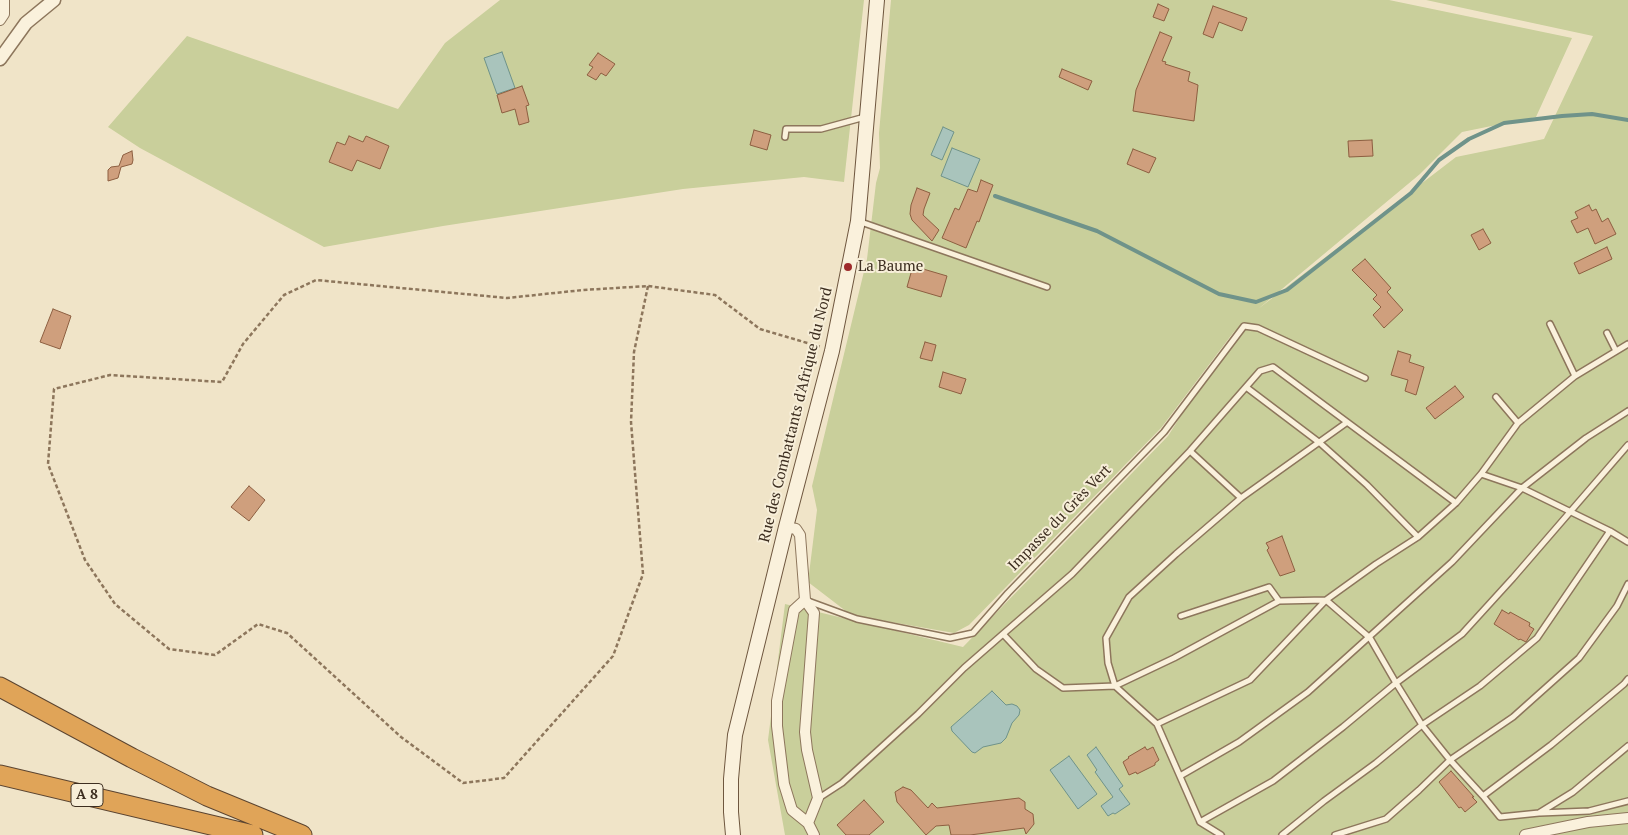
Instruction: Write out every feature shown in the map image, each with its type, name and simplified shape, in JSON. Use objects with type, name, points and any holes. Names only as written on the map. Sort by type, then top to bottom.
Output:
[{"type":"highway","points":[[0,687],[207,796],[302,835]]},
{"type":"highway","name":"A 8","points":[[0,774],[253,835]]},
{"type":"main road","name":"Rue des Combattants d'Afrique du Nord","points":[[733,835],[731,779],[736,735],[786,527],[832,351],[858,221],[878,0]]},
{"type":"street","points":[[0,20],[4,14],[4,0]]},
{"type":"street","points":[[0,59],[26,23],[54,0]]},
{"type":"street","points":[[786,527],[796,529],[800,535],[805,600],[814,613],[805,732],[807,750],[818,798],[808,823]]},
{"type":"street","points":[[805,600],[794,610],[777,701],[777,726],[784,784],[792,810],[808,823],[814,835]]},
{"type":"street","points":[[1525,835],[1588,822],[1628,818]]},
{"type":"lane","points":[[785,137],[786,129],[821,129],[868,117]]},
{"type":"lane","points":[[858,221],[1047,288]]},
{"type":"lane","points":[[1550,324],[1575,376]]},
{"type":"lane","name":"Impasse du Grès Vert","points":[[805,600],[857,619],[950,638],[973,633],[1008,593],[1164,432],[1244,326],[1258,328],[1365,378]]},
{"type":"lane","points":[[1607,333],[1616,351]]},
{"type":"lane","points":[[1157,724],[1250,680],[1326,600],[1418,537],[1456,503],[1482,474],[1518,423],[1575,376],[1628,344]]},
{"type":"lane","points":[[818,798],[842,783],[918,714],[964,668],[1072,574],[1190,450],[1260,371],[1273,367],[1456,503]]},
{"type":"lane","points":[[1246,387],[1320,443],[1367,485],[1418,537]]},
{"type":"lane","points":[[1496,397],[1518,423]]},
{"type":"lane","points":[[1180,776],[1239,742],[1308,692],[1452,562],[1522,488],[1586,438],[1628,411]]},
{"type":"lane","points":[[1221,835],[1200,822],[1157,724],[1115,686],[1108,662],[1106,638],[1129,597],[1176,554],[1241,498],[1346,423]]},
{"type":"lane","points":[[1200,822],[1273,781],[1344,727],[1396,683],[1462,634],[1628,446]]},
{"type":"lane","points":[[1190,450],[1241,498]]},
{"type":"lane","points":[[1482,474],[1522,488],[1610,531],[1628,542]]},
{"type":"lane","points":[[1282,835],[1376,763],[1422,724],[1480,686],[1537,638],[1610,531]]},
{"type":"lane","points":[[1335,835],[1386,818],[1450,760],[1513,717],[1579,658],[1617,606],[1628,584]]},
{"type":"lane","points":[[1181,616],[1269,587],[1279,602]]},
{"type":"lane","points":[[1003,634],[1036,669],[1064,688],[1115,686],[1174,658],[1279,602],[1326,600],[1370,638],[1422,724],[1450,760],[1500,817],[1539,812],[1589,811],[1628,801]]},
{"type":"lane","points":[[1483,796],[1551,745],[1628,679]]},
{"type":"lane","points":[[1539,812],[1573,792],[1628,746]]},
{"type":"path","points":[[648,286],[634,352],[631,422],[643,574],[613,656],[504,778],[463,783],[401,737],[287,633],[258,624],[215,655],[169,649],[115,604],[85,560],[48,464],[54,389],[110,374],[222,382],[243,344],[284,295],[316,280],[507,298],[583,290],[648,286],[715,295],[760,329],[832,351]]},
{"type":"green space","points":[[500,0],[864,0],[844,182],[804,177],[683,189],[443,226],[324,247],[140,148],[108,127],[187,36],[398,109],[445,43]]},
{"type":"green space","points":[[891,0],[1389,0],[1572,38],[1536,117],[1462,132],[1420,174],[1258,309],[1456,157],[1544,139],[1593,36],[1426,0],[1628,0],[1628,835],[785,835],[768,740],[785,604],[963,647],[1168,436],[1236,329],[1161,428],[969,625],[954,633],[851,615],[808,582],[817,510],[812,486],[867,259],[876,183],[880,168],[879,133]]},
{"type":"water","points":[[502,52],[515,88],[497,94],[484,58]]},
{"type":"water","points":[[943,127],[954,132],[942,160],[931,155]]},
{"type":"water","points":[[952,148],[980,159],[968,187],[941,176]]},
{"type":"water","points":[[992,691],[1006,705],[1012,704],[1017,706],[1020,710],[1019,715],[1012,723],[1006,738],[1001,743],[983,747],[975,753],[952,731],[951,727]]},
{"type":"water","points":[[1096,747],[1123,786],[1119,789],[1130,804],[1115,814],[1113,813],[1108,816],[1101,806],[1113,797],[1095,772],[1097,770],[1087,755]]},
{"type":"water","points":[[1069,756],[1097,794],[1078,809],[1050,770]]},
{"type":"building","points":[[1158,4],[1169,9],[1164,21],[1153,17]]},
{"type":"building","points":[[1213,6],[1247,18],[1242,31],[1219,22],[1213,38],[1203,34]]},
{"type":"building","points":[[1160,32],[1172,37],[1162,61],[1166,62],[1165,64],[1190,72],[1188,81],[1198,85],[1194,121],[1133,111],[1136,90]]},
{"type":"building","points":[[598,53],[615,64],[606,76],[601,73],[596,80],[587,75],[593,67],[589,65]]},
{"type":"building","points":[[1062,69],[1092,81],[1088,90],[1059,77]]},
{"type":"building","points":[[522,86],[529,105],[526,106],[529,122],[519,125],[515,109],[502,113],[497,95]]},
{"type":"building","points":[[754,130],[771,135],[767,150],[750,145]]},
{"type":"building","points":[[349,136],[363,142],[366,136],[389,146],[380,169],[357,160],[352,171],[329,162],[337,142],[345,145]]},
{"type":"building","points":[[1372,140],[1373,156],[1349,157],[1348,141]]},
{"type":"building","points":[[1133,149],[1156,158],[1149,173],[1127,164]]},
{"type":"building","points":[[132,151],[132,164],[121,167],[118,178],[108,181],[108,170],[111,167],[119,166],[123,155]]},
{"type":"building","points":[[981,180],[993,185],[979,222],[977,221],[966,248],[942,238],[955,208],[959,210],[968,189],[977,192]]},
{"type":"building","points":[[917,188],[930,193],[923,215],[939,230],[932,241],[912,220],[910,214]]},
{"type":"building","points":[[1589,205],[1592,211],[1596,209],[1602,222],[1608,218],[1616,234],[1595,244],[1588,228],[1577,233],[1571,221],[1578,218],[1575,212]]},
{"type":"building","points":[[1483,229],[1491,243],[1479,250],[1471,235]]},
{"type":"building","points":[[1607,247],[1612,259],[1579,274],[1574,263]]},
{"type":"building","points":[[1365,259],[1391,288],[1387,292],[1403,310],[1384,328],[1373,315],[1381,307],[1373,299],[1377,295],[1352,270]]},
{"type":"building","points":[[913,266],[947,276],[941,297],[907,287]]},
{"type":"building","points":[[53,309],[71,316],[60,349],[40,342]]},
{"type":"building","points":[[925,342],[936,345],[932,361],[920,358]]},
{"type":"building","points":[[1398,351],[1411,355],[1409,362],[1424,367],[1416,395],[1405,391],[1408,380],[1391,375]]},
{"type":"building","points":[[943,372],[966,379],[961,394],[939,387]]},
{"type":"building","points":[[1455,386],[1464,397],[1435,419],[1426,408]]},
{"type":"building","points":[[249,486],[265,500],[249,521],[231,507]]},
{"type":"building","points":[[1282,536],[1295,571],[1280,576],[1267,550],[1269,548],[1266,543]]},
{"type":"building","points":[[1502,610],[1509,614],[1510,612],[1530,623],[1529,626],[1534,629],[1526,642],[1519,640],[1494,624]]},
{"type":"building","points":[[1145,747],[1147,750],[1153,747],[1159,760],[1155,765],[1137,774],[1136,772],[1129,775],[1123,762]]},
{"type":"building","points":[[1451,771],[1477,802],[1465,812],[1461,807],[1459,808],[1439,782]]},
{"type":"building","points":[[903,787],[911,790],[928,808],[932,803],[937,808],[1019,798],[1025,802],[1025,809],[1033,814],[1034,824],[1026,834],[1024,828],[970,835],[951,835],[949,825],[936,826],[926,835],[897,802],[895,792]]},
{"type":"building","points":[[864,800],[884,822],[869,835],[846,835],[837,825]]},
{"type":"waterway","points":[[995,196],[1097,231],[1219,294],[1256,302],[1287,290],[1411,193],[1439,160],[1469,139],[1504,123],[1562,116],[1592,114],[1628,120]]},
{"type":"place","name":"La Baume","points":[[848,267]]}]
